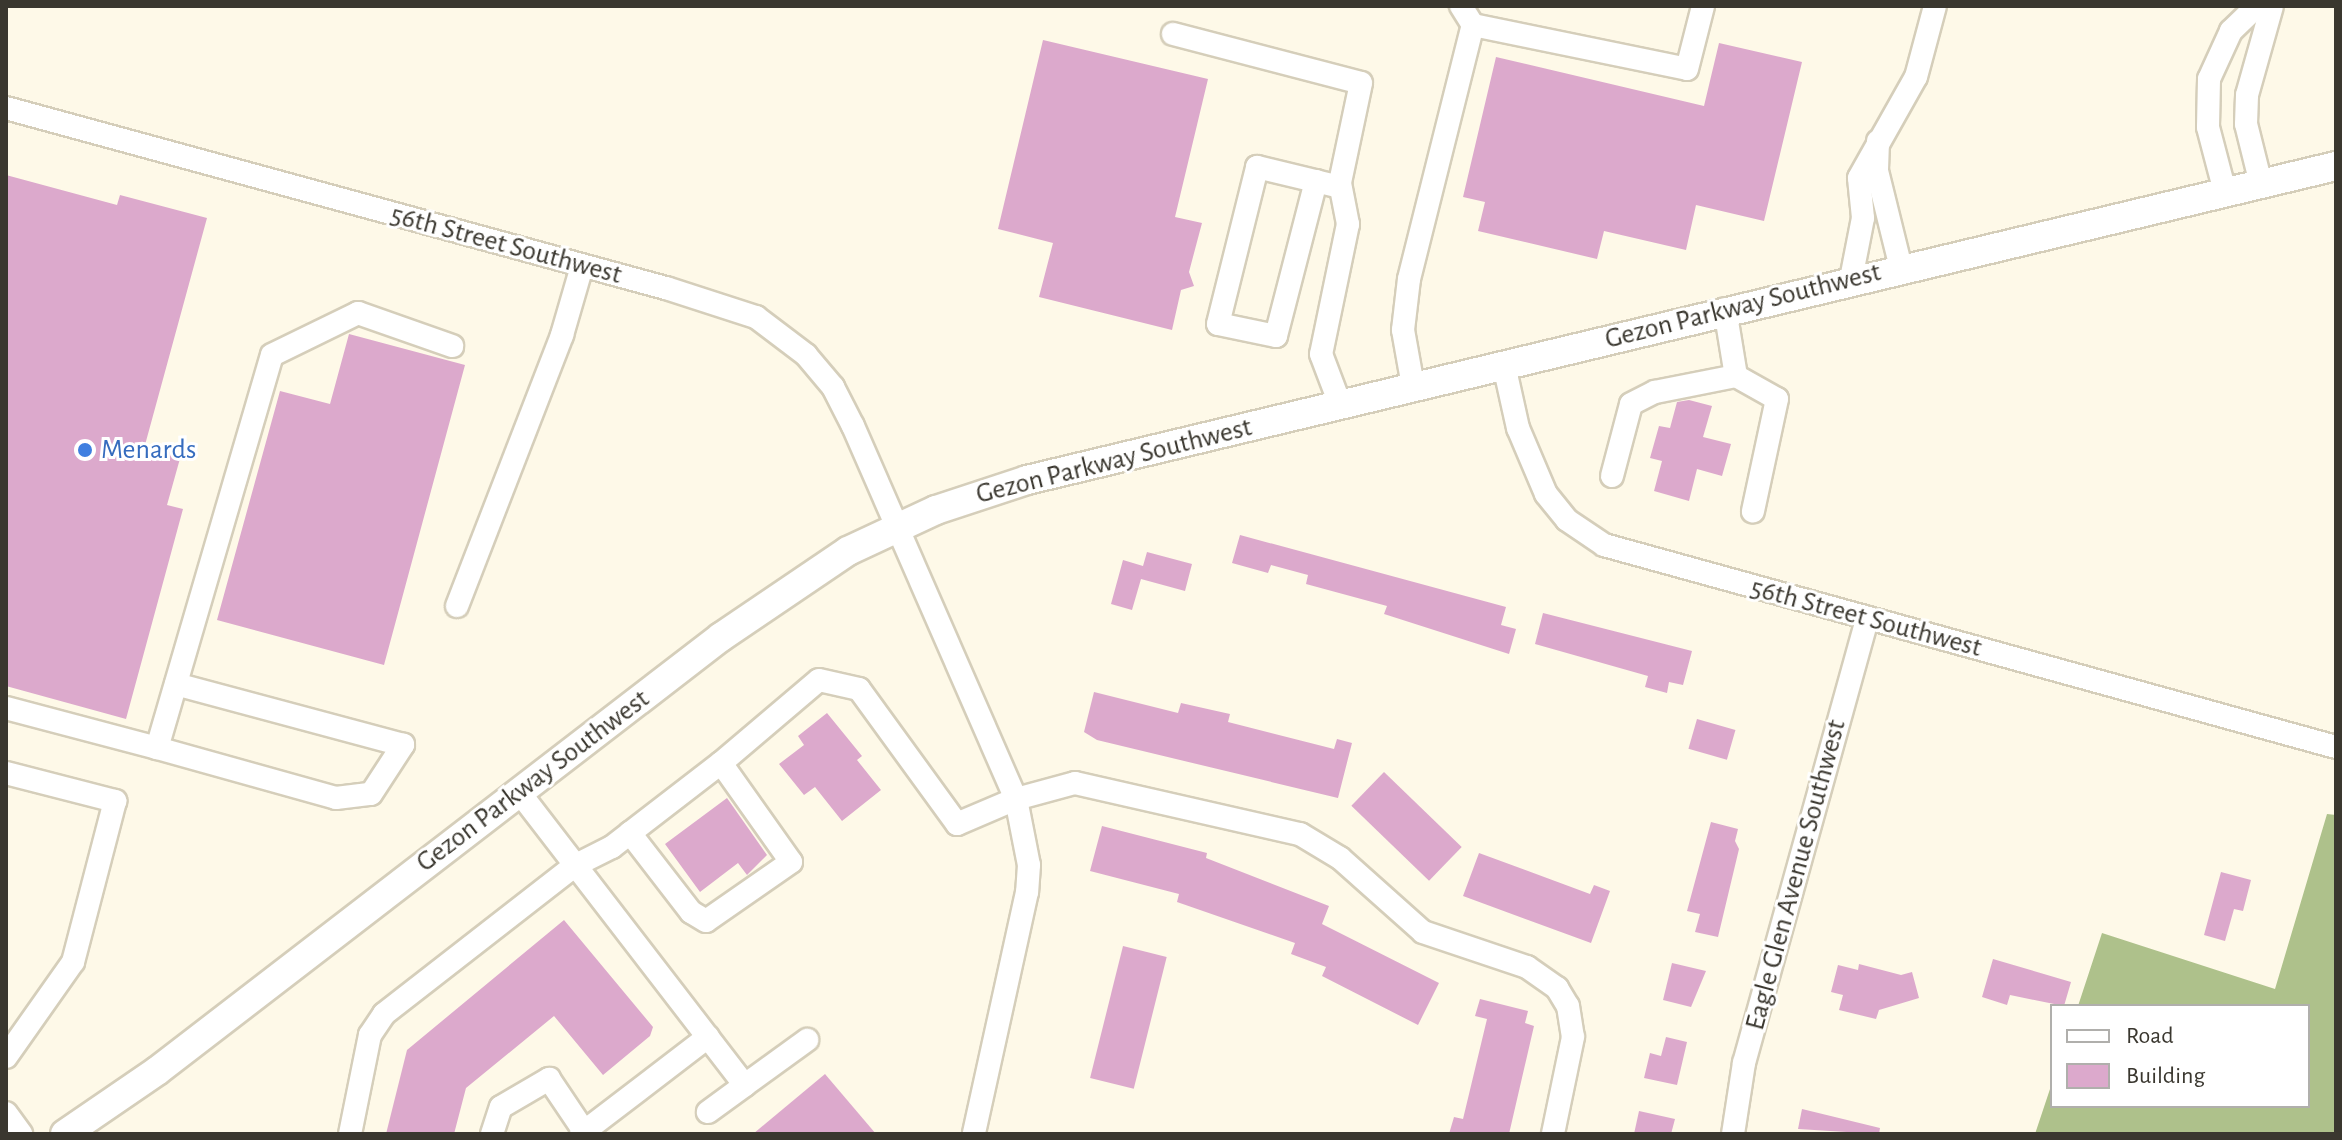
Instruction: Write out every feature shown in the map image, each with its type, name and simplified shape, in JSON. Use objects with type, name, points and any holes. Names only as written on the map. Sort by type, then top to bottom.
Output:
[{"type":"main road","name":"Gezon Parkway Southwest","points":[[65,1134],[157,1071],[782,593],[897,527],[1027,480],[1725,309],[2336,166]]},
{"type":"street","points":[[1413,386],[1403,330],[1409,279],[1467,16],[1687,69],[1703,6]]},
{"type":"street","points":[[1851,279],[1863,218],[1859,178],[1916,77],[1935,6]]},
{"type":"street","points":[[2225,192],[2208,127],[2209,79],[2231,31],[2257,6]]},
{"type":"street","points":[[2261,184],[2246,124],[2247,95],[2272,6]]},
{"type":"street","points":[[1173,34],[1361,83],[1340,187],[1348,224],[1321,354],[1340,404]]},
{"type":"street","name":"56th Street Southwest","points":[[6,108],[582,266],[756,317],[785,335],[833,387],[1016,799],[1029,865],[1027,892],[974,1134]]},
{"type":"street","points":[[1878,140],[1879,182],[1901,268]]},
{"type":"street","points":[[1316,181],[1276,336],[1218,324],[1257,167],[1316,181],[1340,187]]},
{"type":"street","points":[[457,606],[562,335],[582,266]]},
{"type":"street","points":[[1725,309],[1736,376]]},
{"type":"street","points":[[157,748],[272,355],[358,313],[452,346]]},
{"type":"street","name":"56th Street Southwest","points":[[1504,365],[1518,428],[1538,480],[1579,530],[1617,550],[2336,747]]},
{"type":"street","points":[[1612,476],[1631,404],[1655,392],[1736,376],[1777,399],[1753,511]]},
{"type":"street","name":"Eagle Glen Avenue Southwest","points":[[1733,1134],[1744,1063],[1867,618]]},
{"type":"street","points":[[350,1134],[370,1035],[384,1014],[574,866],[630,833],[721,763],[819,680],[859,689],[957,824],[1016,799],[1075,783],[1097,785],[1300,834],[1340,858],[1423,932],[1527,967],[1563,997],[1573,1037],[1553,1134]]},
{"type":"street","points":[[6,708],[336,798],[371,794],[403,745],[176,684]]},
{"type":"street","points":[[630,833],[691,912],[706,921],[786,870],[789,855],[721,763]]},
{"type":"street","points":[[6,773],[115,801],[73,962],[6,1057]]},
{"type":"street","points":[[519,792],[745,1085]]},
{"type":"street","points":[[492,1134],[501,1107],[549,1079],[582,1133],[708,1037]]},
{"type":"street","points":[[708,1112],[807,1040]]},
{"type":"street","points":[[6,1113],[21,1134]]},
{"type":"green space","points":[[2327,814],[2336,815],[2336,1134],[2035,1134],[2050,1089],[2050,1108],[2310,1108],[2310,1004],[2079,1004],[2102,933],[2275,989]]},
{"type":"building","points":[[1043,40],[1208,79],[1175,217],[1202,223],[1189,272],[1194,286],[1181,290],[1172,330],[1039,297],[1053,243],[998,229]]},
{"type":"building","points":[[1719,43],[1802,62],[1764,221],[1696,205],[1686,250],[1604,231],[1597,259],[1478,231],[1485,202],[1463,197],[1496,57],[1704,106]]},
{"type":"building","name":"Menards","points":[[6,175],[117,205],[120,195],[207,218],[145,445],[181,455],[167,505],[183,509],[126,719],[6,686]]},
{"type":"building","points":[[349,334],[465,365],[384,665],[217,620],[280,391],[330,404]]},
{"type":"building","points":[[1689,400],[1712,406],[1703,437],[1731,444],[1722,476],[1697,469],[1689,501],[1654,491],[1662,461],[1650,458],[1659,426],[1670,428],[1677,402]]},
{"type":"building","points":[[1240,535],[1506,607],[1501,625],[1516,629],[1509,654],[1384,614],[1387,606],[1306,584],[1308,575],[1271,565],[1268,573],[1232,563]]},
{"type":"building","points":[[1147,552],[1192,564],[1185,591],[1141,579],[1132,610],[1111,604],[1123,560],[1143,566]]},
{"type":"building","points":[[1543,613],[1692,651],[1683,685],[1669,682],[1667,693],[1645,687],[1648,676],[1535,644]]},
{"type":"building","points":[[1094,692],[1178,713],[1181,703],[1230,714],[1228,722],[1334,749],[1337,739],[1352,743],[1338,798],[1097,740],[1084,732]]},
{"type":"building","points":[[827,713],[862,756],[857,760],[881,790],[842,821],[815,787],[804,795],[779,764],[804,745],[798,736]]},
{"type":"building","points":[[1697,719],[1735,730],[1727,760],[1688,749]]},
{"type":"building","points":[[1384,772],[1462,847],[1429,881],[1351,806]]},
{"type":"building","points":[[727,798],[767,855],[747,875],[738,863],[700,892],[665,844]]},
{"type":"building","points":[[1711,822],[1738,829],[1735,841],[1739,849],[1718,937],[1695,932],[1700,914],[1687,911]]},
{"type":"building","points":[[1102,826],[1207,853],[1206,858],[1329,906],[1322,924],[1439,983],[1418,1025],[1322,976],[1326,967],[1291,954],[1295,943],[1177,902],[1179,894],[1090,871]]},
{"type":"building","points":[[1479,853],[1590,894],[1594,885],[1610,891],[1591,943],[1463,896]]},
{"type":"building","points":[[2221,872],[2251,880],[2243,911],[2234,909],[2225,941],[2204,935]]},
{"type":"building","points":[[564,920],[653,1027],[650,1036],[603,1075],[554,1016],[466,1088],[454,1134],[386,1134],[407,1050]]},
{"type":"building","points":[[1123,946],[1167,957],[1134,1089],[1090,1078]]},
{"type":"building","points":[[1993,959],[2071,982],[2065,1004],[2010,995],[2007,1005],[1982,997]]},
{"type":"building","points":[[1672,963],[1706,971],[1691,1007],[1663,1000]]},
{"type":"building","points":[[1859,964],[1901,975],[1912,972],[1919,998],[1879,1010],[1876,1019],[1839,1010],[1843,995],[1831,992],[1838,965],[1858,970]]},
{"type":"building","points":[[1480,999],[1528,1011],[1525,1023],[1534,1026],[1509,1134],[1449,1134],[1454,1117],[1463,1119],[1487,1019],[1475,1016]]},
{"type":"building","points":[[1666,1037],[1687,1042],[1677,1085],[1644,1078],[1650,1053],[1661,1056]]},
{"type":"building","points":[[825,1074],[876,1134],[753,1134]]},
{"type":"building","points":[[1802,1109],[1880,1128],[1879,1134],[1798,1129]]},
{"type":"building","points":[[1639,1111],[1675,1119],[1671,1134],[1634,1134]]},
{"type":"place","name":"Menards","points":[[85,450]]}]
